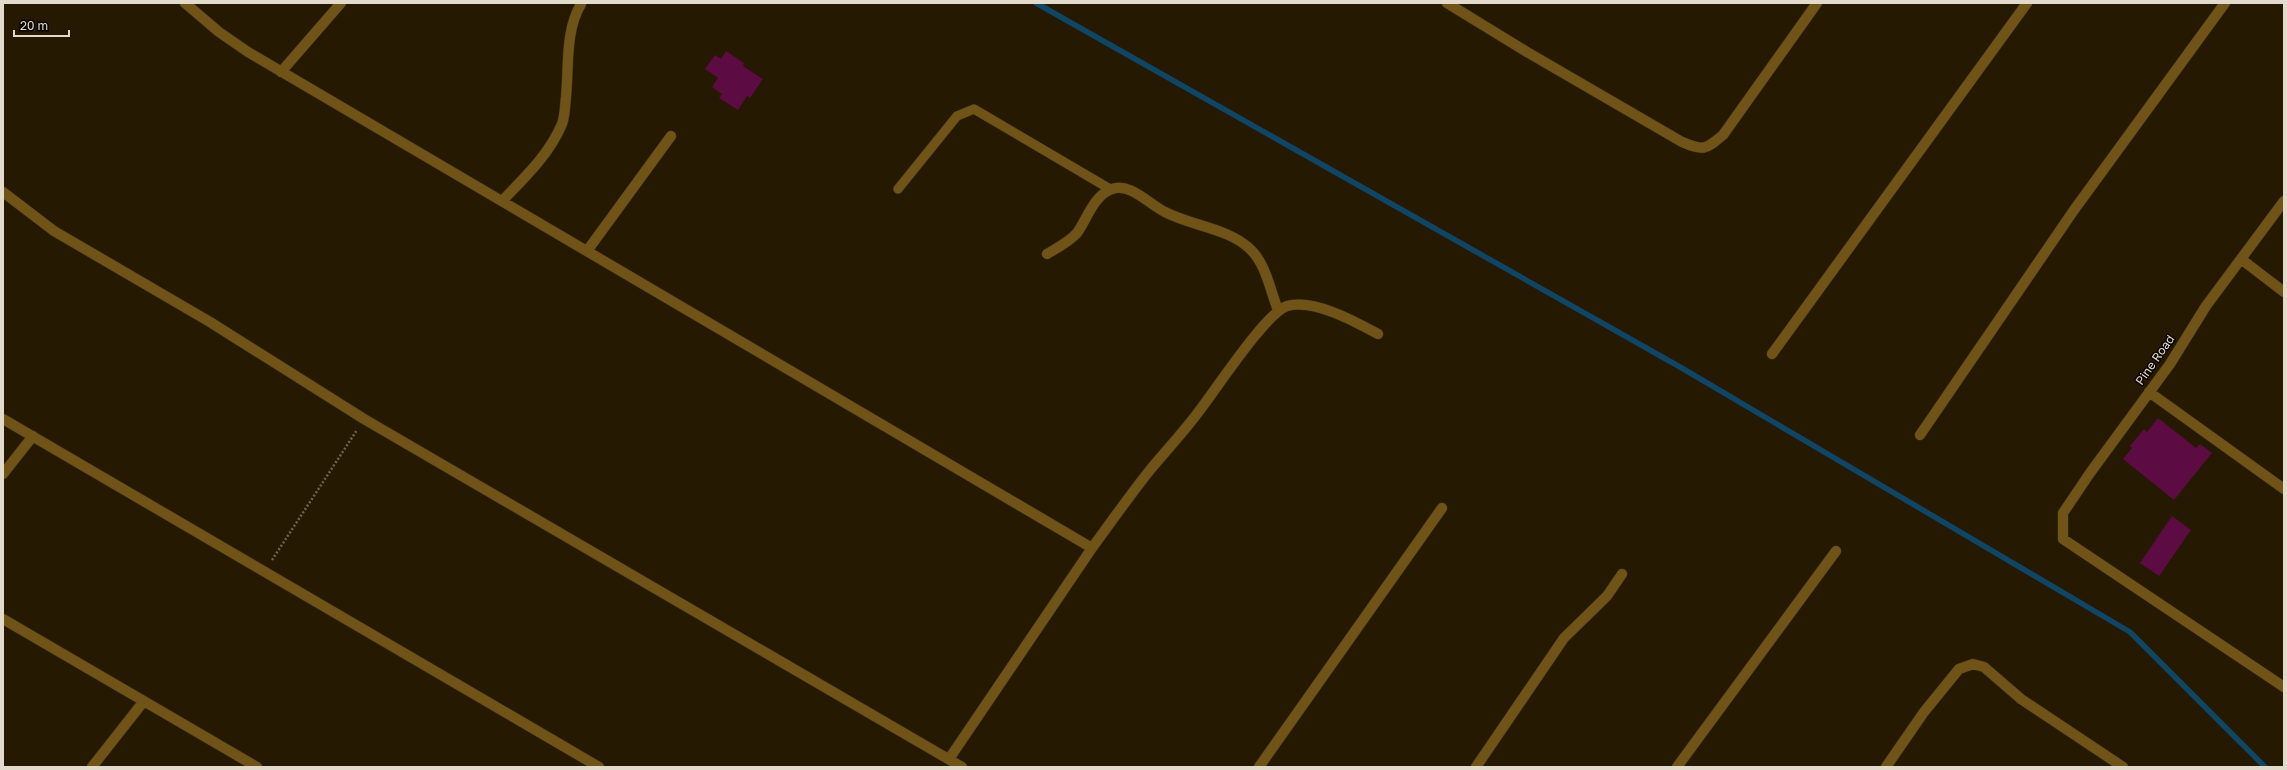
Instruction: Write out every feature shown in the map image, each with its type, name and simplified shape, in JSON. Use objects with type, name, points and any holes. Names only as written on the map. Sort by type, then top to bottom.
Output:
[{"type":"street","points":[[185,3],[219,32],[281,72],[1092,548]]},
{"type":"street","points":[[281,72],[341,3]]},
{"type":"street","points":[[1447,3],[1527,52],[1682,142],[1699,149],[1709,147],[1723,135],[1817,3]]},
{"type":"street","points":[[1772,354],[2027,3]]},
{"type":"street","points":[[1920,435],[2074,210],[2225,3]]},
{"type":"street","points":[[502,201],[541,160],[562,123],[570,53],[570,33],[574,16],[581,4]]},
{"type":"street","points":[[587,251],[671,136]]},
{"type":"street","points":[[1047,254],[1076,234],[1101,196],[1110,189],[1118,187],[1128,189],[1174,217],[1227,235],[1250,248],[1266,274],[1278,310]]},
{"type":"street","points":[[3,192],[54,231],[210,322],[364,419],[962,767]]},
{"type":"street","name":"Pine Road","points":[[2284,201],[2206,306],[2170,364],[2064,513],[2064,539],[2284,687]]},
{"type":"street","points":[[2241,260],[2284,292]]},
{"type":"street","points":[[948,759],[1092,548],[1149,472],[1194,419],[1255,337],[1278,310],[1289,306],[1303,304],[1347,318],[1378,334]]},
{"type":"street","points":[[2149,392],[2284,489]]},
{"type":"street","points":[[3,419],[599,767]]},
{"type":"street","points":[[3,474],[32,436]]},
{"type":"street","points":[[1259,767],[1442,508]]},
{"type":"street","points":[[1677,767],[1836,551]]},
{"type":"street","points":[[1476,767],[1564,638],[1607,596],[1622,574]]},
{"type":"street","points":[[3,619],[257,767]]},
{"type":"street","points":[[1886,767],[1924,712],[1959,669],[1973,664],[1984,667],[2021,699],[2123,767]]},
{"type":"street","points":[[92,767],[144,701]]},
{"type":"lane","points":[[898,189],[957,116],[974,109],[1110,189]]},
{"type":"path","points":[[265,572],[364,419]]},
{"type":"building","points":[[726,51],[744,63],[743,66],[763,79],[750,98],[747,96],[738,110],[719,98],[722,94],[712,87],[718,78],[705,69],[715,55],[721,59]]},
{"type":"building","points":[[2158,418],[2196,448],[2200,444],[2212,453],[2174,500],[2123,459],[2132,448],[2130,446],[2144,429],[2147,432]]},
{"type":"building","points":[[2172,516],[2191,530],[2159,576],[2140,563]]},
{"type":"waterway","points":[[1036,3],[1680,367],[2130,632],[2265,767]]}]
